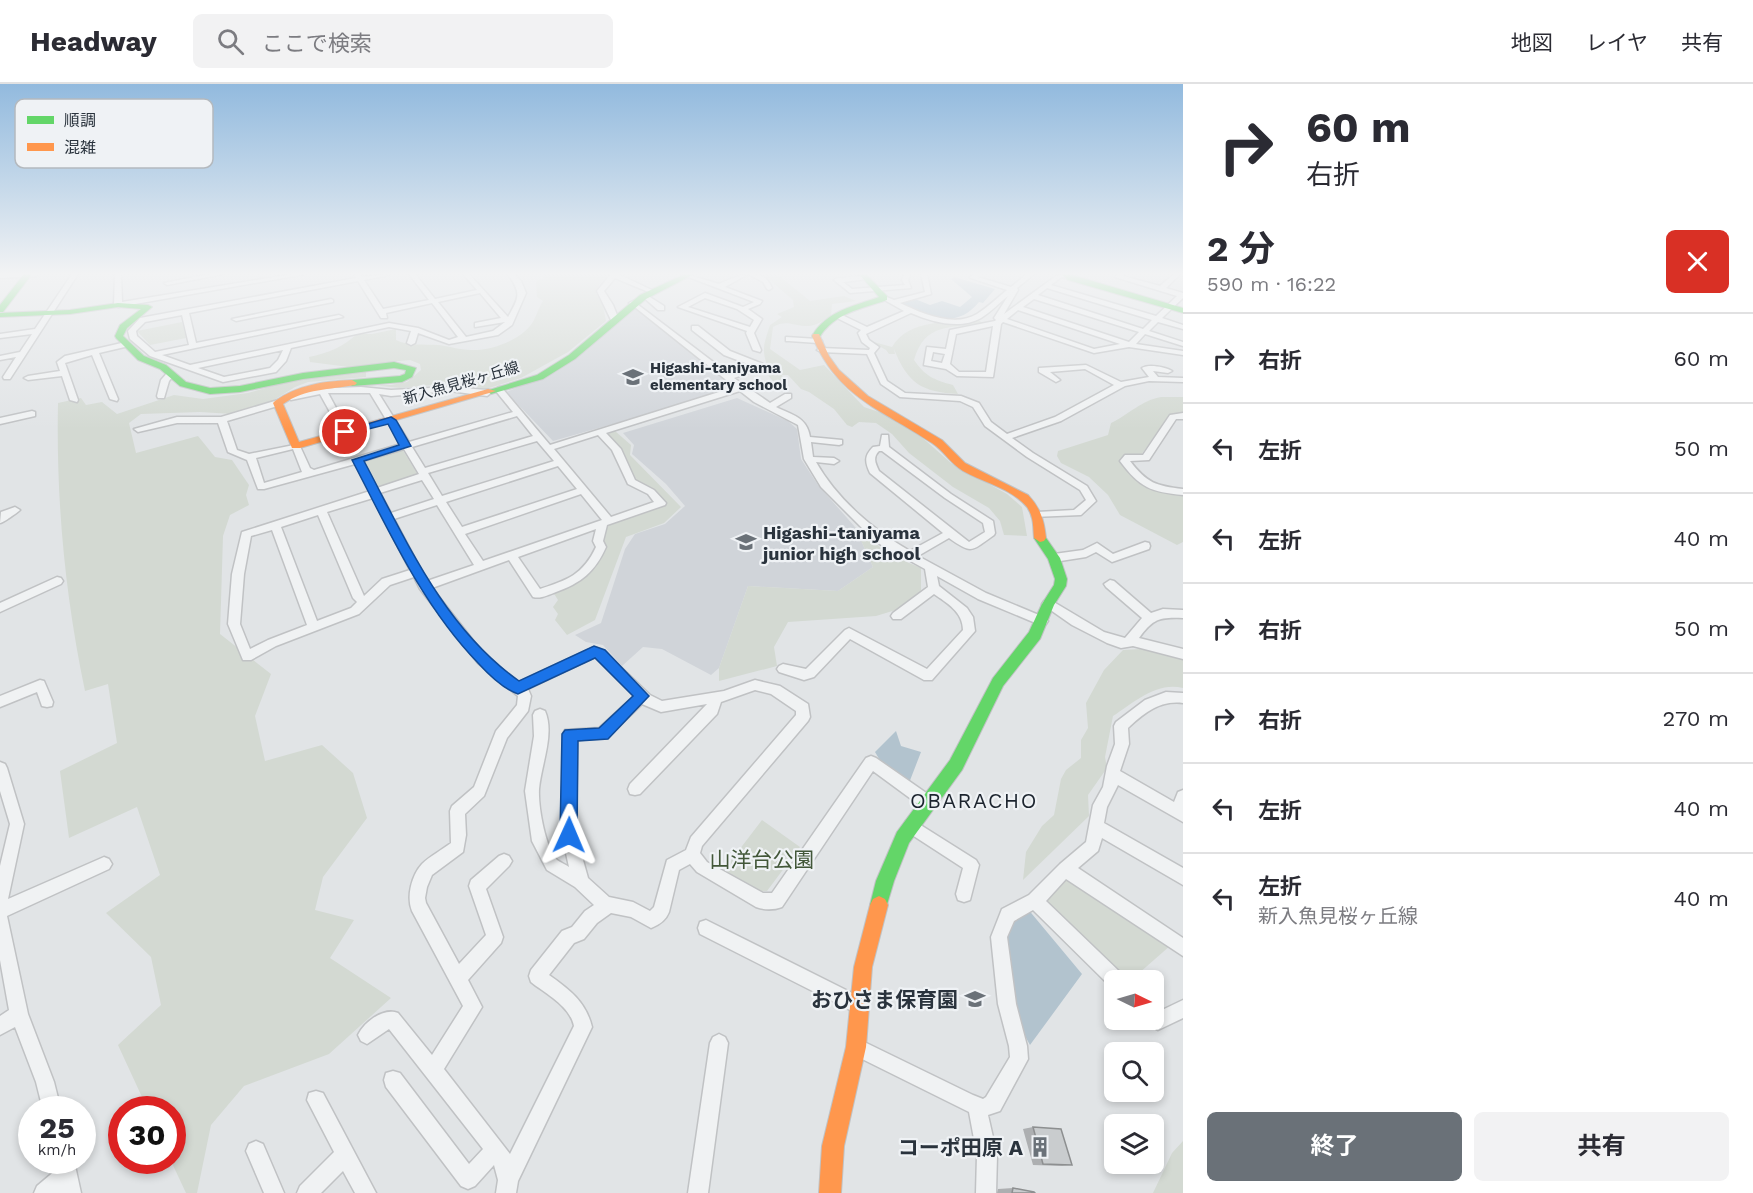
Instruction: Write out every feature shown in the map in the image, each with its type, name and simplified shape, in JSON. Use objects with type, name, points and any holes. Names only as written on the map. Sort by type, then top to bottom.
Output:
[{"type":"street","points":[[7,377],[40,326]]},
{"type":"street","points":[[74,400],[61,362],[126,345],[119,336],[130,326]]},
{"type":"street","points":[[134,326],[132,333],[153,354],[223,380],[273,370],[282,361],[288,346]]},
{"type":"street","points":[[188,326],[193,346]]},
{"type":"street","points":[[238,326],[241,336]]},
{"type":"street","points":[[153,354],[294,326]]},
{"type":"street","points":[[344,326],[348,334]]},
{"type":"street","points":[[189,367],[386,326]]},
{"type":"street","points":[[393,326],[415,330],[449,342],[475,339],[495,333],[502,326]]},
{"type":"street","points":[[451,326],[461,339]]},
{"type":"street","name":"新入魚見桜ヶ丘線","points":[[296,446],[531,380],[582,350],[609,326]]},
{"type":"street","points":[[673,326],[727,378],[769,407],[801,423],[804,427],[808,459],[824,485],[880,539],[982,596],[1042,621]]},
{"type":"street","points":[[738,326],[751,330]]},
{"type":"street","points":[[754,326],[751,330],[757,350]]},
{"type":"street","points":[[825,326],[818,330],[819,346],[835,370],[863,399],[938,441],[962,465],[1026,501],[1037,515],[1040,538],[1054,558],[1061,579],[1060,586],[1048,604],[1042,621],[1028,645],[998,682],[956,765],[903,838],[885,881],[863,967],[856,1047],[833,1146],[830,1193]]},
{"type":"street","points":[[858,326],[867,330]]},
{"type":"street","points":[[871,352],[875,347],[866,342],[862,333],[877,326]]},
{"type":"street","points":[[982,326],[953,332],[946,364],[957,374],[990,375],[998,326]]},
{"type":"street","points":[[1011,326],[1091,351],[1131,345],[1150,326]]},
{"type":"street","points":[[1072,326],[1131,345],[1183,353]]},
{"type":"street","points":[[1125,326],[1183,344]]},
{"type":"street","points":[[694,328],[727,353],[760,366],[727,378]]},
{"type":"street","points":[[411,343],[415,330]]},
{"type":"street","points":[[0,336],[37,331]]},
{"type":"street","points":[[789,339],[819,346],[871,352]]},
{"type":"street","points":[[224,340],[229,359]]},
{"type":"street","name":"新入魚見桜ヶ丘線","points":[[126,345],[141,358],[159,365],[190,387],[220,391],[303,376],[394,365],[411,368],[409,375],[397,380],[304,389],[281,400]]},
{"type":"street","points":[[949,352],[930,348],[927,363],[949,367]]},
{"type":"street","points":[[95,352],[114,399]]},
{"type":"street","points":[[871,352],[884,382],[903,395],[969,401],[979,407],[988,424],[1030,455],[1084,488],[1091,501],[1077,513],[1037,515]]},
{"type":"street","points":[[0,358],[22,354]]},
{"type":"street","points":[[1056,380],[1042,370],[1086,367],[1120,385]]},
{"type":"street","points":[[1155,378],[1146,368],[1168,371]]},
{"type":"street","points":[[28,378],[64,373]]},
{"type":"street","points":[[161,396],[165,380],[171,374]]},
{"type":"street","points":[[1006,437],[1058,419],[1120,385],[1155,378],[1183,380]]},
{"type":"street","points":[[549,448],[741,388]]},
{"type":"street","points":[[138,429],[177,420],[222,420],[310,392],[324,393],[356,389],[406,393],[450,389],[494,392],[519,413],[583,490],[606,522]]},
{"type":"street","points":[[373,391],[480,566]]},
{"type":"street","points":[[324,393],[345,432]]},
{"type":"street","points":[[769,407],[788,396]]},
{"type":"street","points":[[281,400],[296,446],[309,473]]},
{"type":"street","points":[[249,457],[261,488],[519,413]]},
{"type":"street","points":[[0,421],[32,414]]},
{"type":"street","points":[[1183,416],[1173,417],[1146,458],[1128,457],[1125,461],[1140,483],[1161,490],[1183,492]]},
{"type":"street","points":[[222,420],[233,452],[249,457],[296,446]]},
{"type":"street","points":[[424,586],[661,503],[651,492],[631,482],[616,449],[600,432]]},
{"type":"street","points":[[417,572],[386,582],[355,611],[272,643],[247,657],[234,624],[238,574],[246,534],[539,437]]},
{"type":"street","points":[[805,439],[839,442]]},
{"type":"street","points":[[885,442],[948,496],[988,521],[990,533],[969,547],[950,533],[875,473],[870,457],[876,449],[885,442]]},
{"type":"street","points":[[808,459],[834,461]]},
{"type":"street","points":[[358,460],[424,586],[482,660],[525,696],[523,707],[501,735],[479,791],[457,811],[458,846],[427,870],[419,886],[418,905],[473,1008],[433,1070]]},
{"type":"street","points":[[388,518],[560,462]]},
{"type":"street","points":[[459,532],[583,490]]},
{"type":"street","points":[[0,520],[5,514],[15,510]]},
{"type":"street","points":[[321,511],[359,598],[365,602]]},
{"type":"street","points":[[511,555],[537,594],[580,579],[597,558],[601,547],[598,541],[606,522]]},
{"type":"street","points":[[275,525],[314,627]]},
{"type":"street","points":[[909,556],[950,533]]},
{"type":"street","points":[[1054,558],[1086,553],[1097,547],[1112,558],[1145,546]]},
{"type":"street","points":[[783,669],[804,675],[810,673],[849,633],[928,676],[969,631],[963,611],[934,588],[930,568]]},
{"type":"street","points":[[0,608],[57,581]]},
{"type":"street","points":[[1110,584],[1148,617]]},
{"type":"street","points":[[897,616],[934,588]]},
{"type":"street","points":[[1048,604],[1119,644],[1130,641],[1148,617],[1159,613],[1183,614]]},
{"type":"street","points":[[1130,641],[1183,654]]},
{"type":"street","points":[[507,1186],[583,1027],[582,1017],[577,1009],[537,976],[568,937],[578,933],[591,917],[607,906],[633,910],[651,920],[661,912],[672,865],[692,855],[696,842],[803,717],[804,713],[797,703],[775,690],[760,686],[716,698],[661,707],[642,696],[600,654],[594,652],[518,688]]},
{"type":"street","points":[[0,702],[40,685],[47,702]]},
{"type":"street","points":[[581,882],[569,835],[570,734],[603,734],[642,696]]},
{"type":"street","points":[[856,1047],[977,1106],[983,1108],[993,1104],[1019,1059],[1007,1004],[999,937],[1008,915],[1035,902],[1065,869],[1093,846],[1100,805],[1110,789],[1112,774],[1122,744],[1120,726],[1143,706],[1170,696],[1183,698]]},
{"type":"street","points":[[635,789],[712,710],[716,698]]},
{"type":"street","points":[[540,715],[541,736],[532,791],[539,841],[552,865],[581,882],[607,906]]},
{"type":"street","points":[[692,855],[702,867],[752,895],[762,900],[776,901],[871,762],[927,802]]},
{"type":"street","points":[[0,768],[17,824],[4,861],[0,900]]},
{"type":"street","points":[[1112,774],[1180,813],[1183,797]]},
{"type":"street","points":[[911,826],[971,865],[964,894]]},
{"type":"street","points":[[1096,826],[1183,877]]},
{"type":"street","points":[[458,978],[495,937],[477,886],[504,861]]},
{"type":"street","points":[[0,911],[104,864]]},
{"type":"street","points":[[1065,869],[1183,948]]},
{"type":"street","points":[[1035,902],[1106,970]]},
{"type":"street","points":[[0,918],[19,1014],[47,1096]]},
{"type":"street","points":[[706,928],[860,1006]]},
{"type":"street","points":[[1164,1018],[1183,1009]]},
{"type":"street","points":[[0,1026],[19,1014]]},
{"type":"street","points":[[368,1035],[386,1020],[392,1019],[495,1150],[507,1170],[507,1186]]},
{"type":"street","points":[[698,1193],[719,1043]]},
{"type":"street","points":[[393,1080],[468,1179],[495,1150]]},
{"type":"street","points":[[316,1100],[366,1193]]},
{"type":"street","points":[[977,1106],[987,1155],[986,1193]]},
{"type":"street","points":[[256,1151],[274,1193]]},
{"type":"street","points":[[307,1193],[345,1155]]},
{"type":"street","points":[[44,1193],[68,1176]]},
{"type":"shaded area","name":"Higashi-taniyama elementary school","points":[[614,326],[658,326],[735,389],[553,441],[506,392],[556,372],[587,350]]},
{"type":"shaded area","name":"Higashi-taniyama junior high school","points":[[737,398],[788,421],[797,429],[801,459],[818,485],[855,527],[873,567],[838,591],[748,586],[719,668],[711,675],[662,649],[643,647],[622,666],[603,645],[586,642],[575,635],[601,623],[625,549],[635,534],[665,524],[685,506],[666,484],[632,454],[634,445],[623,433]]},
{"type":"green space","points":[[163,326],[183,326],[186,338],[150,345],[137,331]]},
{"type":"green space","points":[[530,326],[600,326],[568,352],[521,378],[486,389],[453,383],[400,388],[377,385],[407,382],[421,370],[420,364],[410,360],[349,367],[310,362],[309,357],[335,349],[357,334],[372,334],[396,329],[396,340],[406,343],[478,350],[495,347],[511,340]]},
{"type":"green space","points":[[770,326],[776,326],[773,327],[770,349],[800,370],[824,365],[864,407],[894,417],[909,426],[951,463],[1007,494],[1022,507],[1027,536],[1004,535],[1000,521],[989,508],[953,487],[909,453],[892,434],[876,423],[859,422],[852,427],[847,425],[834,409],[801,389],[788,375],[782,375],[784,386],[778,387],[766,373],[768,368],[764,351]]},
{"type":"green space","points":[[960,326],[932,333],[919,348],[914,360],[930,377],[953,385],[958,394],[935,391],[918,384],[905,371],[894,349],[895,354],[889,354],[870,341],[892,347],[899,338],[919,327]]},
{"type":"green space","points":[[366,371],[366,377],[308,382],[269,403],[232,414],[200,412],[141,414],[129,423],[136,453],[198,436],[215,457],[232,460],[249,485],[246,495],[249,505],[230,515],[223,536],[220,634],[271,674],[255,716],[265,761],[322,745],[353,773],[367,818],[323,877],[315,910],[354,920],[330,958],[391,998],[329,1054],[244,1086],[211,1125],[197,1193],[186,1193],[177,1174],[186,1174],[186,1096],[142,1096],[118,1045],[161,1005],[151,957],[106,913],[160,875],[137,807],[69,838],[60,771],[117,743],[108,684],[85,691],[78,655],[67,584],[60,512],[58,403],[81,398],[86,405],[102,402],[117,414],[174,395],[203,399],[248,393],[308,376]]},
{"type":"green space","points":[[362,386],[320,389],[323,387]]},
{"type":"green space","points":[[1161,397],[1183,397],[1183,413],[1169,416],[1141,455],[1125,455],[1120,459],[1139,482],[1153,490],[1183,495],[1183,542],[1177,545],[1120,515],[1108,495],[1089,477],[1061,463],[1057,456],[1058,451],[1108,435],[1111,423],[1141,404]]},
{"type":"green space","points":[[615,431],[631,445],[630,455],[681,507],[664,523],[626,537],[595,620],[567,635],[555,620],[558,614],[553,607],[558,600],[553,592],[578,581],[595,565],[604,547],[602,542],[604,528],[664,504],[636,481],[631,470],[605,435]]},
{"type":"green space","points":[[402,449],[418,475],[376,487],[362,462]]},
{"type":"green space","points":[[855,527],[890,555],[921,568],[921,592],[899,609],[876,616],[788,622],[774,647],[777,666],[719,681],[719,668],[748,586],[838,591],[873,567]]},
{"type":"green space","points":[[1141,649],[1183,658],[1183,688],[1155,690],[1113,716],[1105,757],[1107,768],[1088,795],[1089,816],[1023,880],[1026,852],[1042,826],[1054,815],[1061,779],[1066,770],[1081,758],[1081,740],[1088,728],[1086,703],[1104,670],[1123,650]]},
{"type":"green space","name":"山洋台公園","points":[[762,820],[800,847],[767,891],[758,891],[723,871]]},
{"type":"green space","points":[[1065,879],[1073,881],[1171,945],[1143,970],[1111,970],[1050,908],[1047,897]]},
{"type":"green space","points":[[1183,1141],[1183,1193],[1153,1193],[1164,1174],[1172,1153]]},
{"type":"water","points":[[896,731],[901,746],[921,752],[909,783],[881,762],[875,752]]},
{"type":"water","points":[[1027,908],[1082,974],[1030,1045],[1014,1005],[1003,931]]},
{"type":"building","points":[[1033,1127],[1061,1129],[1072,1165],[1043,1164]]},
{"type":"building","points":[[1013,1188],[1034,1192],[1035,1193],[1012,1193]]},
{"type":"traffic: fast","points":[[125,326],[119,336],[141,358],[163,367],[183,384],[210,391],[240,389],[303,376],[394,365],[411,368],[409,375],[402,379],[352,383]]},
{"type":"traffic: fast","points":[[491,391],[540,377],[572,357],[609,326]]},
{"type":"traffic: fast","points":[[816,336],[822,326]]},
{"type":"traffic: fast","points":[[879,905],[885,881],[903,838],[956,765],[998,682],[1035,635],[1048,604],[1060,586],[1061,579],[1054,558],[1040,538]]},
{"type":"traffic: slow","points":[[816,336],[824,356],[849,386],[882,409],[938,442],[961,465],[1024,498],[1037,515],[1040,538]]},
{"type":"traffic: slow","points":[[352,383],[304,389],[278,403],[296,446],[491,391]]},
{"type":"traffic: slow","points":[[830,1193],[833,1146],[856,1047],[863,967],[879,905]]},
{"type":"place","name":"Higashi-taniyama elementary school","points":[[633,377]]},
{"type":"place","name":"Higashi-taniyama junior high school","points":[[746,542]]},
{"type":"place","name":"おひさま保育園","points":[[975,999]]},
{"type":"place","name":"コーポ田原 A","points":[[1040,1147]]},
{"type":"district","name":"OBARACHO","points":[[974,800]]},
{"type":"route","points":[[345,432],[391,420],[405,446],[358,460],[424,586],[482,660],[518,688],[589,652],[594,652],[600,654],[642,696],[603,734],[570,734],[569,835]]}]
